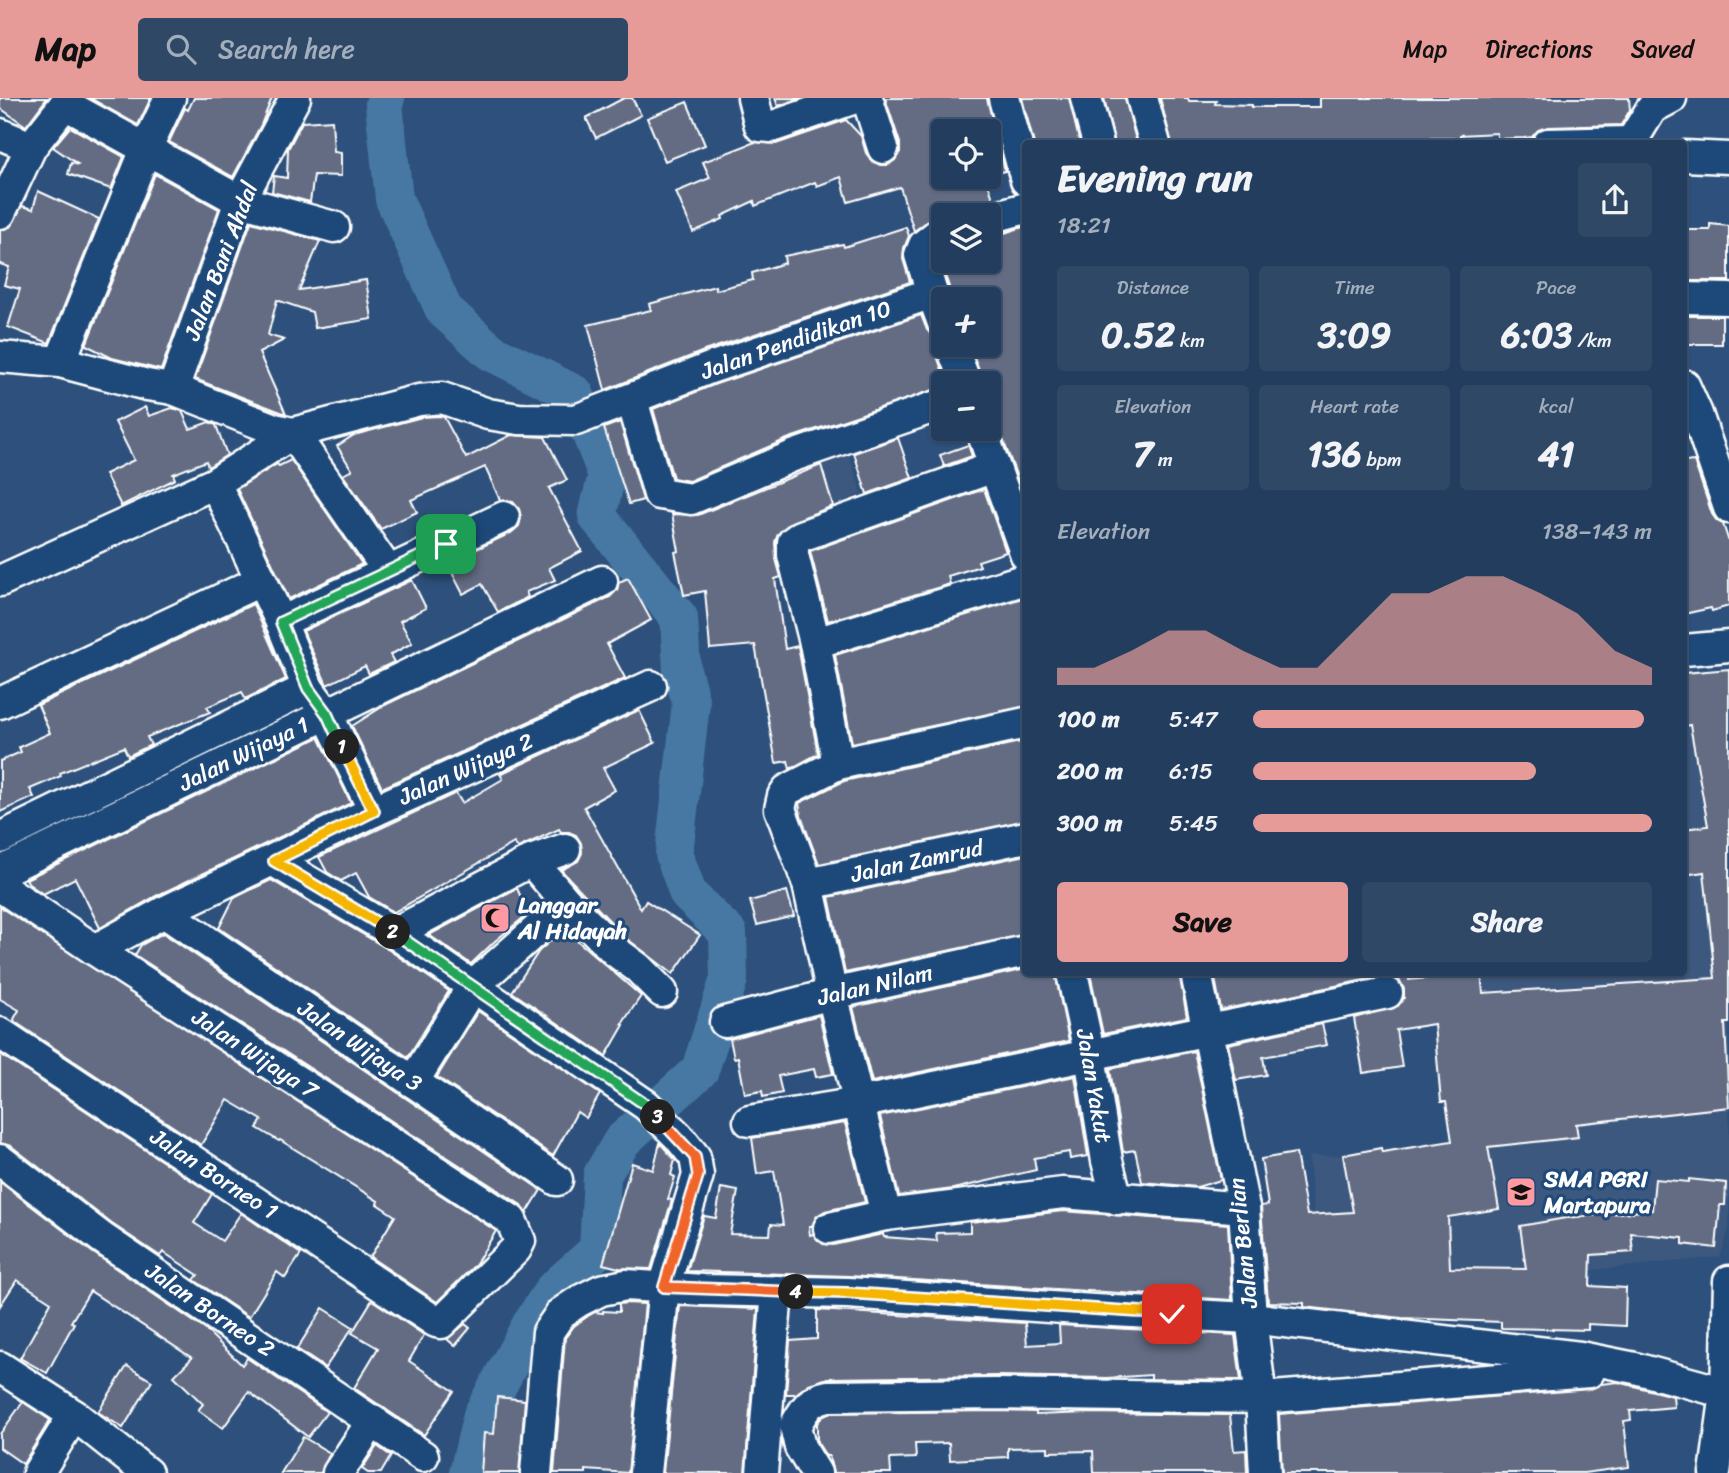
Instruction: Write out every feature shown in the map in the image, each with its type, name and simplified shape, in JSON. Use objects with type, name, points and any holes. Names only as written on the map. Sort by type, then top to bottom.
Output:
[{"type":"street","points":[[61,362],[146,149],[170,98]]},
{"type":"street","name":"Jalan Bani Ahdal","points":[[173,389],[240,201],[295,98]]},
{"type":"street","points":[[753,98],[760,126],[764,127],[771,127],[855,98]]},
{"type":"street","points":[[867,98],[883,148]]},
{"type":"street","points":[[1004,98],[1022,160]]},
{"type":"street","points":[[1086,98],[1095,140]]},
{"type":"street","points":[[1142,98],[1154,140]]},
{"type":"street","points":[[1632,140],[1652,108],[1671,98]]},
{"type":"street","points":[[0,213],[9,136],[66,101],[240,201],[334,227]]},
{"type":"street","points":[[1687,156],[1729,158]]},
{"type":"street","points":[[1001,215],[1022,209]]},
{"type":"street","points":[[931,239],[924,245],[920,255],[931,290]]},
{"type":"street","name":"Jalan Pendidikan 10","points":[[293,433],[419,400],[442,398],[488,414],[519,419],[583,417],[710,368],[931,293]]},
{"type":"street","points":[[1687,298],[1729,299]]},
{"type":"street","points":[[0,357],[61,362],[173,389],[274,429],[293,433],[388,571]]},
{"type":"street","points":[[632,400],[660,494],[691,499],[793,456],[931,408]]},
{"type":"street","points":[[1690,415],[1729,508]]},
{"type":"street","points":[[0,581],[215,483],[293,433]]},
{"type":"street","points":[[985,441],[1022,544]]},
{"type":"street","points":[[838,764],[815,643],[793,555],[793,542],[802,536],[994,467]]},
{"type":"street","points":[[215,483],[281,622],[308,688],[327,714],[374,811]]},
{"type":"street","points":[[281,622],[504,517]]},
{"type":"street","points":[[815,643],[1022,580]]},
{"type":"street","name":"Jalan Wijaya 1","points":[[0,872],[601,581]]},
{"type":"street","points":[[0,703],[260,582]]},
{"type":"street","points":[[1687,650],[1729,646]]},
{"type":"street","name":"Jalan Wijaya 2","points":[[95,950],[164,912],[374,811],[651,686]]},
{"type":"street","points":[[0,838],[308,688]]},
{"type":"street","points":[[886,1215],[808,884],[780,809],[783,796],[787,790],[838,764],[1022,727]]},
{"type":"street","name":"Jalan Zamrud","points":[[808,884],[1022,838]]},
{"type":"street","points":[[395,933],[531,861],[565,849]]},
{"type":"street","points":[[274,861],[395,933],[646,1105],[695,1157],[698,1175],[664,1287],[645,1473]]},
{"type":"street","points":[[531,861],[615,951],[638,968],[662,992]]},
{"type":"street","name":"Jalan Wijaya 7","points":[[0,886],[511,1220],[520,1241],[516,1249],[441,1323],[428,1316]]},
{"type":"street","points":[[413,1082],[472,987],[568,903]]},
{"type":"street","name":"Jalan Wijaya 3","points":[[164,912],[556,1180]]},
{"type":"street","name":"Jalan Nilam","points":[[724,1022],[1022,952]]},
{"type":"street","name":"Jalan Yakut","points":[[1073,976],[1090,1056],[1107,1161],[1117,1199]]},
{"type":"street","name":"Jalan Berlian","points":[[1197,976],[1244,1208],[1265,1473]]},
{"type":"street","points":[[749,1121],[858,1103],[1387,993]]},
{"type":"street","name":"Jalan Borneo 1","points":[[0,1033],[428,1316]]},
{"type":"street","name":"Jalan Borneo 2","points":[[0,1160],[102,1238],[423,1456]]},
{"type":"street","points":[[829,1228],[886,1215],[1063,1193],[1244,1208]]},
{"type":"street","points":[[1715,1473],[1726,1393],[1729,1281]]},
{"type":"street","points":[[536,1473],[548,1332],[561,1313],[601,1290],[626,1285],[848,1293],[1251,1318],[1580,1357],[1635,1368],[1726,1393]]},
{"type":"street","points":[[762,1473],[777,1292]]},
{"type":"street","points":[[0,1367],[74,1415],[147,1473]]},
{"type":"street","points":[[816,1473],[800,1447],[795,1426],[807,1406],[816,1398],[828,1396],[996,1394],[1261,1398],[1635,1368]]},
{"type":"street","points":[[38,1473],[74,1415]]},
{"type":"street","points":[[338,1473],[373,1420]]},
{"type":"street","points":[[780,1473],[800,1447]]},
{"type":"shaded area","points":[[846,446],[862,494],[806,515],[791,464]]},
{"type":"shaded area","name":"SMA PGRI Martapura","points":[[1687,670],[1729,671],[1729,1229],[1720,1257],[1533,1276],[1319,1270],[1309,1156],[1460,1154],[1443,976],[1687,976]]},
{"type":"building","points":[[0,98],[47,98],[26,126],[0,108]]},
{"type":"building","points":[[90,98],[151,98],[138,125]]},
{"type":"building","points":[[194,98],[272,98],[233,177],[169,142],[185,108],[188,110]]},
{"type":"building","points":[[624,98],[632,98],[641,115],[596,138],[586,118]]},
{"type":"building","points":[[775,98],[801,98],[778,106]]},
{"type":"building","points":[[885,98],[987,98],[992,119],[931,119],[931,189],[990,189],[993,199],[982,203],[931,203],[931,219],[914,231],[900,187],[848,202],[841,177],[817,186],[815,182],[755,206],[754,201],[693,232],[676,192],[710,178],[703,162],[755,142],[776,144],[846,120],[861,136],[866,153],[872,161],[880,165],[888,165],[895,160],[900,152],[900,143]]},
{"type":"building","points":[[1022,98],[1069,98],[1079,140],[1033,140]]},
{"type":"building","points":[[1104,98],[1125,98],[1136,140],[1114,140]]},
{"type":"building","points":[[1160,98],[1188,98],[1189,101],[1216,101],[1215,104],[1252,107],[1320,107],[1320,98],[1629,98],[1630,110],[1621,125],[1548,127],[1538,130],[1532,137],[1524,138],[1497,139],[1497,133],[1460,135],[1460,138],[1407,140],[1171,140]]},
{"type":"building","points":[[687,102],[705,145],[665,161],[647,118]]},
{"type":"building","points":[[332,120],[334,152],[341,153],[341,176],[314,175],[310,202],[272,192],[274,176],[287,178],[288,149],[302,122]]},
{"type":"building","points":[[70,127],[124,157],[111,189],[68,174],[71,163],[79,165],[53,147]]},
{"type":"building","points":[[1001,155],[1005,171],[1001,172]]},
{"type":"building","points":[[155,174],[219,209],[161,370],[112,358],[86,345]]},
{"type":"building","points":[[38,191],[99,219],[49,343],[8,327],[20,289],[4,285],[9,267],[0,264],[0,230],[10,227],[22,206],[33,209]]},
{"type":"building","points":[[251,222],[320,241],[299,290],[366,280],[372,319],[315,328],[312,312],[277,300],[268,335],[284,340],[259,353],[286,414],[195,379]]},
{"type":"building","points":[[1710,224],[1729,226],[1729,281],[1687,281],[1687,230],[1710,230]]},
{"type":"building","points":[[906,227],[909,236],[903,259],[910,282],[704,351],[605,390],[588,325],[651,310],[649,304],[715,286],[716,290],[753,280],[752,273],[785,263],[784,256],[843,244],[844,247]]},
{"type":"building","points":[[1022,227],[1022,491],[1001,434],[1001,371],[979,371],[974,357],[1001,357],[1001,287],[949,287],[944,273],[1001,273],[1001,234]]},
{"type":"building","points":[[921,315],[931,334],[931,357],[937,357],[942,371],[931,371],[931,391],[787,439],[689,481],[673,478],[653,409],[716,384]]},
{"type":"building","points":[[1687,316],[1722,316],[1722,344],[1687,344]]},
{"type":"building","points":[[145,407],[149,416],[172,408],[182,411],[190,429],[209,422],[216,425],[227,455],[208,467],[206,461],[173,474],[175,479],[121,506],[105,474],[134,460],[115,422]]},
{"type":"building","points":[[422,417],[444,417],[466,458],[511,435],[545,437],[567,480],[549,488],[582,551],[549,568],[555,580],[526,592],[528,597],[498,612],[482,584],[463,594],[447,563],[511,533],[519,526],[519,509],[513,502],[500,500],[485,467],[411,500],[417,512],[381,529],[343,475],[352,470],[337,446],[354,435]]},
{"type":"building","points":[[620,422],[643,500],[629,504],[604,428]]},
{"type":"building","points":[[898,438],[912,478],[867,494],[854,453]]},
{"type":"building","points":[[968,445],[972,456],[944,466],[940,455]]},
{"type":"building","points":[[291,460],[362,564],[289,599],[237,489],[277,464],[279,466]]},
{"type":"building","points":[[1694,461],[1712,514],[1723,524],[1729,542],[1729,606],[1687,613],[1687,462]]},
{"type":"building","points":[[821,465],[833,506],[791,522],[778,534],[775,542],[781,577],[775,579],[785,649],[798,646],[818,754],[790,769],[788,761],[776,763],[755,645],[710,649],[705,591],[684,595],[675,552],[679,551],[672,514],[698,515]]},
{"type":"building","points":[[984,489],[1006,552],[978,561],[980,566],[948,576],[950,584],[828,621],[810,551]]},
{"type":"building","points":[[628,578],[651,620],[607,644],[625,678],[382,788],[352,726],[385,705],[610,597],[617,590],[619,582]]},
{"type":"building","points":[[412,580],[426,608],[400,621],[412,643],[390,655],[394,662],[369,674],[365,666],[327,685],[303,631]]},
{"type":"building","points":[[1022,598],[1022,707],[852,743],[835,655]]},
{"type":"building","points":[[253,604],[286,679],[245,699],[242,692],[207,707],[210,712],[147,737],[151,745],[128,756],[124,747],[60,773],[61,776],[30,789],[34,797],[0,812],[0,761],[21,752],[19,747],[50,733],[38,705]]},
{"type":"building","points":[[1729,669],[1729,1023],[1725,1023],[1729,1107],[1576,1124],[1578,1137],[1488,1147],[1499,1209],[1448,1217],[1450,1268],[1526,1269],[1520,1226],[1566,1218],[1652,1210],[1655,1179],[1726,1183],[1725,1205],[1720,1205],[1716,1248],[1683,1244],[1683,1238],[1631,1233],[1633,1252],[1591,1255],[1590,1286],[1626,1288],[1625,1326],[1588,1324],[1588,1330],[1501,1328],[1501,1322],[1402,1318],[1304,1307],[1304,1303],[1268,1302],[1261,1206],[1268,1205],[1261,1159],[1296,1153],[1307,1215],[1353,1212],[1343,1155],[1381,1148],[1382,1152],[1452,1141],[1446,1102],[1441,1102],[1434,1024],[1396,1030],[1402,1067],[1363,1073],[1354,1018],[1398,1006],[1404,998],[1404,989],[1400,981],[1392,976],[1408,976],[1409,980],[1481,976],[1483,993],[1715,978],[1704,872],[1687,875],[1687,829],[1708,826],[1690,725],[1687,726],[1687,673]]},
{"type":"building","points":[[639,710],[655,743],[603,768],[615,790],[584,807],[641,909],[646,901],[700,935],[673,974],[626,938],[561,870],[578,861],[582,853],[581,843],[576,835],[569,832],[561,832],[559,829],[518,848],[514,843],[394,912],[369,897],[356,873],[341,881],[327,872],[319,857],[456,793],[462,803],[503,779],[500,774]]},
{"type":"building","points":[[319,737],[351,803],[156,896],[100,928],[75,878],[43,894],[26,879]]},
{"type":"building","points":[[1020,742],[1022,821],[819,864],[801,816],[799,803],[844,781]]},
{"type":"building","points":[[1022,856],[1022,935],[845,973],[829,897]]},
{"type":"building","points":[[271,880],[386,948],[449,991],[408,1057],[219,928],[234,898]]},
{"type":"building","points":[[517,888],[528,914],[471,964],[429,935]]},
{"type":"building","points":[[787,891],[794,916],[757,925],[750,901]]},
{"type":"building","points":[[0,907],[496,1231],[475,1265],[437,1302],[370,1257],[395,1216],[377,1204],[378,1201],[257,1128],[262,1120],[228,1100],[201,1145],[15,1022],[19,1010],[0,999]]},
{"type":"building","points":[[564,929],[641,996],[622,1024],[624,1025],[606,1056],[512,992],[539,951]]},
{"type":"building","points":[[163,933],[541,1190],[527,1213],[521,1205],[135,955],[141,945]]},
{"type":"building","points":[[1022,970],[1022,976],[1056,976],[1069,1041],[872,1082],[853,1007]]},
{"type":"building","points":[[1091,976],[1180,976],[1187,1017],[1103,1034]]},
{"type":"building","points":[[1215,976],[1383,976],[1221,1010]]},
{"type":"building","points":[[478,1011],[600,1094],[586,1118],[577,1112],[553,1156],[437,1077]]},
{"type":"building","points":[[819,1015],[833,1074],[816,1077],[814,1069],[778,1076],[782,1093],[763,1097],[762,1091],[745,1094],[738,1057],[734,1058],[730,1039]]},
{"type":"building","points":[[1322,1024],[1327,1045],[1263,1057],[1266,1075],[1236,1080],[1228,1044]]},
{"type":"building","points":[[1194,1051],[1221,1180],[1197,1187],[1142,1182],[1135,1150],[1123,1152],[1110,1069]]},
{"type":"building","points":[[0,1054],[212,1194],[194,1223],[222,1241],[241,1213],[301,1254],[285,1278],[277,1272],[249,1317],[194,1280],[198,1275],[163,1252],[160,1256],[112,1224],[11,1146],[0,1143]]},
{"type":"building","points":[[1075,1076],[1088,1156],[1070,1159],[1069,1152],[1034,1158],[1036,1170],[953,1189],[899,1196],[880,1116]]},
{"type":"building","points":[[845,1123],[865,1202],[825,1211],[817,1216],[812,1226],[809,1226],[810,1235],[813,1234],[823,1244],[833,1245],[883,1234],[884,1237],[937,1241],[936,1233],[970,1232],[970,1222],[1063,1211],[1228,1224],[1232,1300],[849,1276],[687,1271],[704,1216],[716,1218],[721,1188],[738,1191],[730,1234],[770,1235],[771,1224],[783,1225],[774,1171],[757,1174],[752,1138]]},
{"type":"building","points":[[660,1143],[675,1160],[671,1175],[675,1177],[668,1199],[672,1200],[651,1269],[619,1268],[603,1264],[632,1163],[653,1170]]},
{"type":"building","points":[[0,1182],[92,1252],[206,1330],[242,1365],[247,1358],[327,1412],[308,1437],[249,1392],[223,1428],[198,1410],[203,1404],[174,1376],[192,1358],[90,1291],[71,1322],[74,1323],[47,1373],[20,1358],[51,1302],[17,1280],[0,1306]]},
{"type":"building","points":[[372,1300],[424,1335],[409,1361],[454,1391],[424,1435],[354,1388],[378,1348],[352,1333]]},
{"type":"building","points":[[619,1304],[645,1304],[628,1473],[586,1470],[586,1473],[554,1473],[565,1338],[574,1326],[595,1312],[619,1312]]},
{"type":"building","points":[[680,1306],[758,1309],[745,1473],[663,1473]]},
{"type":"building","points":[[323,1308],[353,1327],[325,1368],[297,1349]]},
{"type":"building","points":[[817,1310],[1025,1323],[1027,1345],[1060,1343],[1059,1325],[1235,1335],[1241,1380],[1151,1379],[1151,1375],[1107,1378],[828,1378],[809,1384],[796,1394],[786,1394],[790,1341],[817,1339]]},
{"type":"building","points":[[465,1324],[470,1328],[455,1346],[447,1339]]},
{"type":"building","points":[[127,1366],[152,1381],[123,1428],[98,1412]]},
{"type":"building","points":[[1618,1382],[1673,1396],[1674,1407],[1630,1411],[1631,1420],[1624,1421],[1629,1467],[1584,1473],[1282,1473],[1279,1414],[1590,1389],[1601,1384]]},
{"type":"building","points":[[497,1397],[525,1400],[519,1473],[481,1473],[484,1433],[494,1434]]},
{"type":"building","points":[[23,1402],[50,1420],[23,1464],[0,1448],[0,1434]]},
{"type":"building","points":[[1036,1412],[1036,1415],[1230,1415],[1234,1451],[1246,1450],[1247,1473],[1094,1473],[1093,1451],[1048,1452],[1048,1447],[1008,1448],[1008,1457],[950,1460],[949,1443],[915,1444],[916,1458],[890,1459],[891,1473],[833,1473],[829,1456],[826,1456],[817,1442],[817,1423],[830,1413]]},
{"type":"building","points":[[303,1437],[330,1453],[321,1473],[281,1473]]},
{"type":"building","points":[[377,1446],[391,1456],[381,1473],[368,1473],[362,1469]]},
{"type":"waterway","points":[[386,98],[384,104],[394,199],[444,310],[491,352],[575,394],[607,475],[597,516],[679,618],[682,670],[691,703],[674,854],[688,894],[728,933],[729,979],[700,1070],[622,1141],[602,1175],[598,1250],[553,1290],[531,1324],[482,1415],[468,1473]]},
{"type":"place","name":"Langgar Al Hidayah","points":[[495,918]]},
{"type":"place","name":"SMA PGRI Martapura","points":[[1521,1192]]},
{"type":"route","points":[[446,544],[281,622],[308,688],[327,714],[374,811],[274,861],[395,933],[646,1105],[677,1136],[695,1157],[698,1175],[664,1287],[848,1293],[1172,1314]]}]
